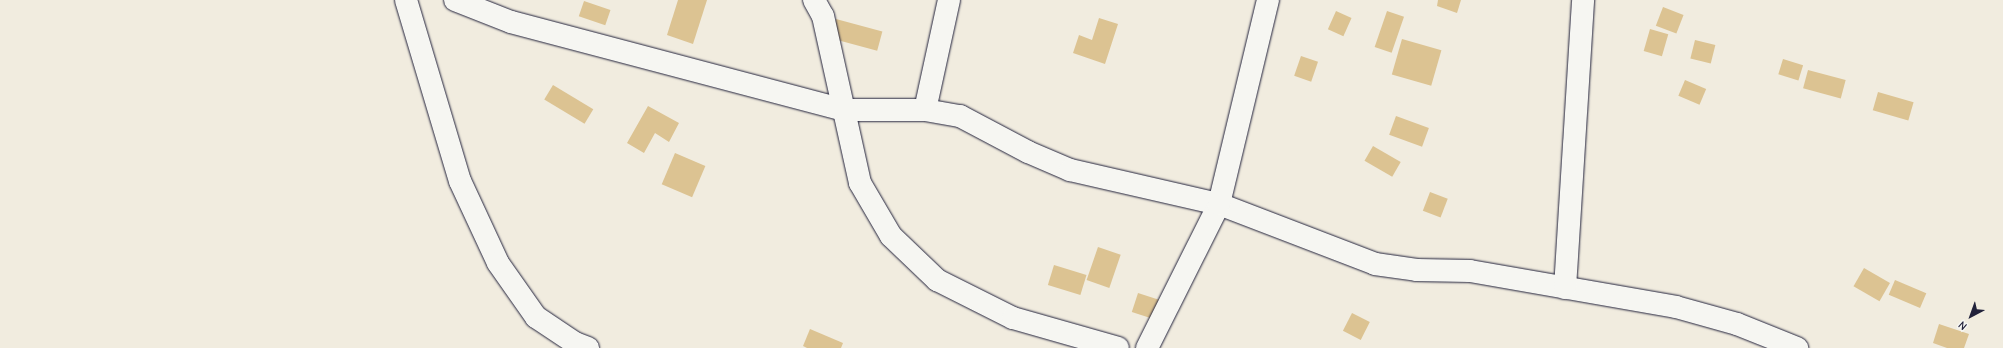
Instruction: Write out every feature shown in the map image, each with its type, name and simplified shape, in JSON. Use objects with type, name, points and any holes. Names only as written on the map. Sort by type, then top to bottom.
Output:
[{"type":"street","points":[[406,0],[460,181],[498,262],[536,317],[575,343],[588,348]]},
{"type":"street","points":[[455,0],[512,22],[843,110],[925,110],[960,116],[1028,152],[1070,170],[1219,204],[1375,264],[1417,270],[1470,271],[1676,306],[1737,324],[1797,348]]},
{"type":"street","points":[[814,0],[823,16],[860,183],[891,236],[937,280],[1013,318],[1118,348]]},
{"type":"street","points":[[925,110],[949,0]]},
{"type":"street","points":[[1148,348],[1219,204],[1268,0]]},
{"type":"street","points":[[1565,288],[1583,0]]},
{"type":"building","points":[[678,0],[707,0],[693,44],[667,35]]},
{"type":"building","points":[[1438,0],[1461,0],[1457,13],[1437,6]]},
{"type":"building","points":[[584,1],[610,10],[605,25],[579,16]]},
{"type":"building","points":[[1663,7],[1684,15],[1676,34],[1656,26]]},
{"type":"building","points":[[1336,11],[1352,18],[1343,36],[1328,29]]},
{"type":"building","points":[[1387,11],[1404,17],[1392,53],[1375,47]]},
{"type":"building","points":[[1099,18],[1118,24],[1105,64],[1073,53],[1079,35],[1092,40]]},
{"type":"building","points":[[836,19],[882,31],[877,51],[831,38]]},
{"type":"building","points":[[1650,29],[1668,34],[1662,56],[1644,51]]},
{"type":"building","points":[[1402,39],[1441,50],[1431,86],[1392,75]]},
{"type":"building","points":[[1695,40],[1715,45],[1711,64],[1690,58]]},
{"type":"building","points":[[1301,56],[1318,62],[1311,82],[1294,76]]},
{"type":"building","points":[[1783,59],[1803,65],[1798,80],[1778,74]]},
{"type":"building","points":[[1808,70],[1846,80],[1841,98],[1803,88]]},
{"type":"building","points":[[1685,80],[1706,89],[1700,105],[1678,96]]},
{"type":"building","points":[[553,85],[593,109],[585,124],[544,100]]},
{"type":"building","points":[[1878,92],[1914,102],[1908,120],[1873,110]]},
{"type":"building","points":[[648,106],[679,123],[669,142],[655,133],[644,153],[627,143]]},
{"type":"building","points":[[1396,116],[1429,128],[1422,147],[1389,135]]},
{"type":"building","points":[[1373,146],[1401,162],[1392,177],[1364,161]]},
{"type":"building","points":[[675,153],[705,166],[692,197],[662,184]]},
{"type":"building","points":[[1430,192],[1448,199],[1441,217],[1423,211]]},
{"type":"building","points":[[1098,247],[1121,255],[1109,288],[1087,280]]},
{"type":"building","points":[[1054,265],[1087,275],[1080,295],[1048,285]]},
{"type":"building","points":[[1864,268],[1890,283],[1879,301],[1854,286]]},
{"type":"building","points":[[1895,280],[1926,293],[1920,308],[1889,295]]},
{"type":"building","points":[[1138,293],[1175,305],[1169,324],[1132,312]]},
{"type":"building","points":[[1352,313],[1370,322],[1361,340],[1343,331]]},
{"type":"building","points":[[1939,324],[1969,334],[1964,348],[1947,348],[1933,343]]},
{"type":"building","points":[[810,329],[843,343],[841,348],[807,348],[803,346]]}]
